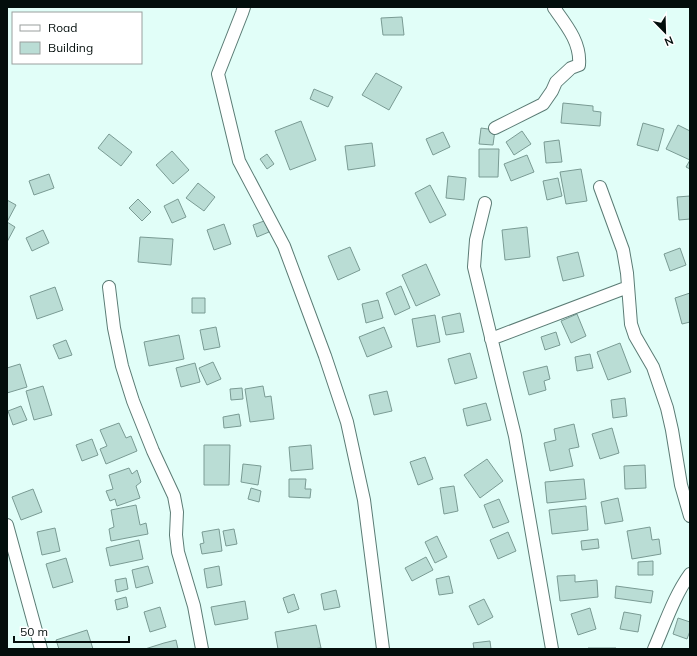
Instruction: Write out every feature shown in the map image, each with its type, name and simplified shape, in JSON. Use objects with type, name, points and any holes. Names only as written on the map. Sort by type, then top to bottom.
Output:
[{"type":"street","points":[[244,7],[218,74],[239,162],[284,246],[325,356],[347,422],[364,500],[384,649]]},
{"type":"street","points":[[495,128],[543,104],[552,92],[556,82],[571,68],[579,65],[575,39],[555,7]]},
{"type":"street","points":[[600,187],[622,250],[627,273],[631,324],[635,336],[653,367],[667,408],[681,485],[690,516]]},
{"type":"street","points":[[485,203],[476,240],[474,267],[515,436],[552,649]]},
{"type":"street","points":[[109,287],[114,328],[122,366],[153,451],[174,496],[177,512],[176,535],[178,552],[194,606],[202,649]]},
{"type":"street","points":[[491,339],[628,287]]},
{"type":"street","points":[[7,525],[41,649]]},
{"type":"street","points":[[654,649],[683,583],[690,574]]},
{"type":"building","points":[[402,17],[404,35],[383,35],[381,18]]},
{"type":"building","points":[[376,73],[402,87],[389,110],[362,95]]},
{"type":"building","points":[[314,89],[333,97],[328,107],[310,99]]},
{"type":"building","points":[[563,103],[593,106],[593,111],[601,112],[600,126],[561,123]]},
{"type":"building","points":[[301,121],[316,160],[290,170],[275,131]]},
{"type":"building","points":[[643,123],[664,129],[658,151],[637,145]]},
{"type":"building","points":[[678,125],[690,131],[690,160],[666,149]]},
{"type":"building","points":[[481,128],[495,130],[493,145],[479,144]]},
{"type":"building","points":[[522,131],[531,144],[514,155],[506,142]]},
{"type":"building","points":[[443,132],[450,147],[433,155],[426,139]]},
{"type":"building","points":[[109,134],[132,152],[121,166],[98,148]]},
{"type":"building","points":[[559,140],[562,162],[546,163],[544,142]]},
{"type":"building","points":[[372,143],[375,166],[348,170],[345,146]]},
{"type":"building","points":[[479,149],[499,149],[498,177],[479,177]]},
{"type":"building","points":[[172,151],[189,170],[173,184],[156,165]]},
{"type":"building","points":[[267,154],[274,164],[267,169],[260,159]]},
{"type":"building","points":[[527,155],[534,172],[511,181],[504,164]]},
{"type":"building","points":[[690,160],[690,169],[686,167]]},
{"type":"building","points":[[581,169],[587,201],[566,204],[560,172]]},
{"type":"building","points":[[49,174],[54,188],[34,195],[29,181]]},
{"type":"building","points":[[448,176],[466,178],[464,200],[446,198]]},
{"type":"building","points":[[558,178],[562,196],[547,200],[543,181]]},
{"type":"building","points":[[198,183],[215,197],[204,211],[186,198]]},
{"type":"building","points":[[430,185],[446,215],[430,223],[415,193]]},
{"type":"building","points":[[690,196],[690,219],[679,220],[677,197]]},
{"type":"building","points":[[138,199],[151,212],[142,221],[129,208]]},
{"type":"building","points":[[178,199],[186,217],[172,223],[164,206]]},
{"type":"building","points":[[7,200],[16,205],[7,222]]},
{"type":"building","points":[[264,221],[269,232],[257,237],[253,225]]},
{"type":"building","points":[[7,222],[15,227],[7,242]]},
{"type":"building","points":[[224,224],[231,244],[214,250],[207,230]]},
{"type":"building","points":[[527,227],[530,257],[505,260],[502,230]]},
{"type":"building","points":[[43,230],[49,243],[32,251],[26,238]]},
{"type":"building","points":[[140,237],[173,239],[171,265],[138,262]]},
{"type":"building","points":[[350,247],[360,270],[338,280],[328,256]]},
{"type":"building","points":[[680,248],[686,265],[670,271],[664,254]]},
{"type":"building","points":[[578,252],[584,276],[563,281],[557,257]]},
{"type":"building","points":[[426,264],[440,295],[416,306],[402,275]]},
{"type":"building","points":[[401,286],[410,308],[395,315],[386,293]]},
{"type":"building","points":[[55,287],[63,310],[37,319],[30,296]]},
{"type":"building","points":[[690,293],[690,322],[682,324],[675,298]]},
{"type":"building","points":[[192,298],[205,298],[205,313],[192,313]]},
{"type":"building","points":[[378,300],[383,318],[366,323],[362,304]]},
{"type":"building","points":[[460,313],[464,332],[446,335],[442,317]]},
{"type":"building","points":[[577,314],[586,336],[571,343],[561,321]]},
{"type":"building","points":[[435,315],[440,342],[417,347],[412,319]]},
{"type":"building","points":[[216,327],[220,347],[204,350],[200,330]]},
{"type":"building","points":[[384,327],[392,347],[367,357],[359,337]]},
{"type":"building","points":[[556,332],[560,345],[545,350],[541,337]]},
{"type":"building","points":[[179,335],[184,359],[149,366],[144,342]]},
{"type":"building","points":[[66,340],[72,355],[59,359],[53,345]]},
{"type":"building","points":[[620,343],[631,372],[608,380],[597,352]]},
{"type":"building","points":[[470,353],[477,378],[455,384],[448,359]]},
{"type":"building","points":[[590,354],[593,368],[577,371],[575,357]]},
{"type":"building","points":[[213,362],[221,379],[207,385],[199,368]]},
{"type":"building","points":[[195,363],[200,382],[181,387],[176,368]]},
{"type":"building","points":[[20,364],[27,387],[7,393],[7,368]]},
{"type":"building","points":[[547,366],[550,379],[544,381],[546,390],[529,395],[523,372]]},
{"type":"building","points":[[43,386],[52,415],[34,420],[26,391]]},
{"type":"building","points":[[263,386],[265,397],[271,396],[274,419],[250,422],[245,389]]},
{"type":"building","points":[[242,388],[243,399],[231,400],[230,389]]},
{"type":"building","points":[[387,391],[392,411],[374,415],[369,395]]},
{"type":"building","points":[[625,398],[627,416],[613,418],[611,400]]},
{"type":"building","points":[[486,403],[491,420],[467,426],[463,409]]},
{"type":"building","points":[[21,406],[27,420],[13,425],[8,411]]},
{"type":"building","points":[[239,414],[241,426],[224,428],[223,417]]},
{"type":"building","points":[[119,423],[126,438],[131,436],[137,451],[106,464],[100,449],[107,446],[100,430]]},
{"type":"building","points":[[574,424],[579,447],[569,449],[573,466],[550,471],[544,443],[556,440],[554,429]]},
{"type":"building","points":[[612,428],[619,453],[600,459],[592,434]]},
{"type":"building","points":[[92,439],[98,455],[82,461],[76,445]]},
{"type":"building","points":[[204,445],[230,445],[229,485],[204,485]]},
{"type":"building","points":[[311,445],[313,469],[291,471],[289,447]]},
{"type":"building","points":[[425,457],[433,479],[418,485],[410,462]]},
{"type":"building","points":[[487,459],[503,481],[480,498],[464,475]]},
{"type":"building","points":[[243,464],[261,466],[258,485],[241,482]]},
{"type":"building","points":[[645,465],[646,488],[625,489],[624,466]]},
{"type":"building","points":[[129,468],[132,474],[137,470],[141,482],[136,486],[140,498],[117,506],[115,499],[110,501],[106,491],[113,489],[109,475]]},
{"type":"building","points":[[289,479],[306,479],[305,489],[311,489],[310,498],[289,497]]},
{"type":"building","points":[[584,479],[586,499],[547,503],[545,482]]},
{"type":"building","points":[[454,486],[458,511],[444,514],[440,488]]},
{"type":"building","points":[[251,488],[261,491],[259,502],[248,499]]},
{"type":"building","points":[[33,489],[42,512],[21,520],[12,497]]},
{"type":"building","points":[[618,498],[623,521],[605,524],[601,502]]},
{"type":"building","points":[[499,499],[509,522],[493,528],[484,505]]},
{"type":"building","points":[[136,505],[140,525],[146,523],[148,534],[111,541],[109,529],[114,527],[111,510]]},
{"type":"building","points":[[586,506],[588,530],[552,534],[549,510]]},
{"type":"building","points":[[650,527],[652,540],[659,539],[661,554],[632,559],[627,531]]},
{"type":"building","points":[[55,528],[60,551],[42,555],[37,532]]},
{"type":"building","points":[[219,529],[222,551],[202,554],[200,544],[204,543],[202,532]]},
{"type":"building","points":[[234,529],[237,544],[226,546],[223,531]]},
{"type":"building","points":[[508,532],[516,551],[498,559],[490,540]]},
{"type":"building","points":[[437,536],[447,557],[435,563],[425,542]]},
{"type":"building","points":[[598,539],[599,548],[582,550],[581,541]]},
{"type":"building","points":[[139,540],[143,559],[110,566],[106,548]]},
{"type":"building","points":[[426,557],[433,570],[412,581],[405,568]]},
{"type":"building","points":[[66,558],[73,582],[53,588],[46,564]]},
{"type":"building","points":[[653,561],[653,575],[638,575],[638,562]]},
{"type":"building","points":[[148,566],[153,583],[136,588],[132,570]]},
{"type":"building","points":[[219,566],[222,585],[207,588],[204,569]]},
{"type":"building","points":[[575,575],[575,582],[597,580],[598,597],[560,601],[557,576]]},
{"type":"building","points":[[449,576],[453,593],[439,595],[436,579]]},
{"type":"building","points":[[126,578],[128,589],[117,592],[115,580]]},
{"type":"building","points":[[616,586],[653,591],[651,603],[615,598]]},
{"type":"building","points":[[336,590],[340,607],[324,610],[321,594]]},
{"type":"building","points":[[294,594],[299,609],[288,613],[283,598]]},
{"type":"building","points":[[126,597],[128,607],[117,610],[115,600]]},
{"type":"building","points":[[484,599],[493,617],[478,625],[469,606]]},
{"type":"building","points":[[245,601],[248,619],[215,625],[211,607]]},
{"type":"building","points":[[160,607],[166,627],[150,632],[144,612]]},
{"type":"building","points":[[590,608],[596,629],[578,635],[571,614]]},
{"type":"building","points":[[624,612],[641,615],[638,632],[620,629]]},
{"type":"building","points":[[678,618],[690,622],[690,631],[687,639],[673,634]]},
{"type":"building","points":[[316,625],[321,648],[278,649],[275,632]]},
{"type":"building","points":[[87,630],[93,649],[59,649],[56,640]]},
{"type":"building","points":[[176,640],[178,649],[145,649],[164,643]]},
{"type":"building","points":[[490,641],[491,649],[474,649],[473,643]]},
{"type":"building","points":[[616,648],[616,649],[588,649]]}]
